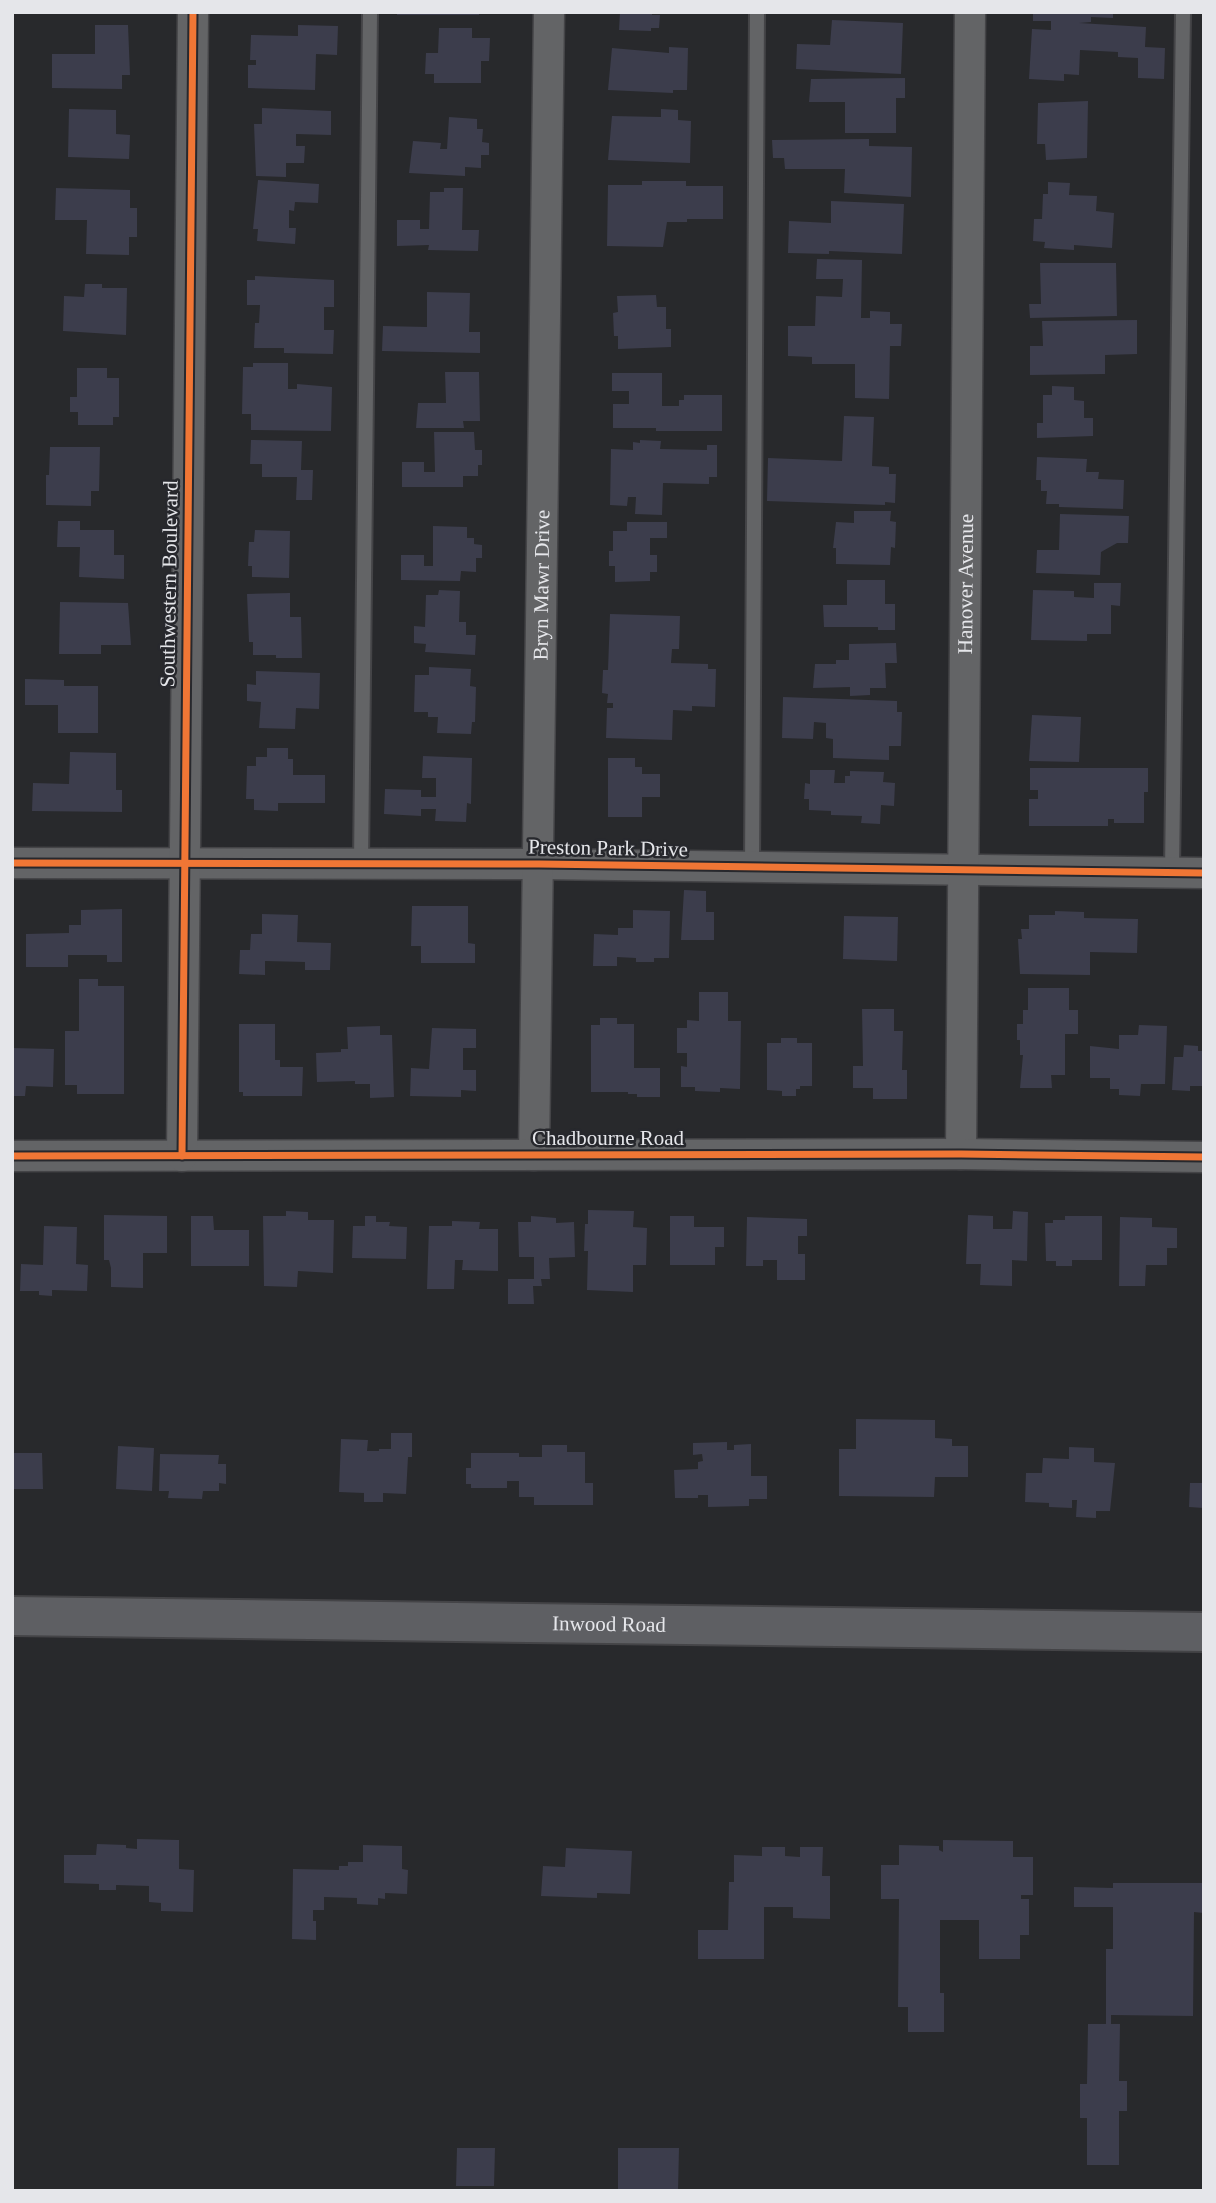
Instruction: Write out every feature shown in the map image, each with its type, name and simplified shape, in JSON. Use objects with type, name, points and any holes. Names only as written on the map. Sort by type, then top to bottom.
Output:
[{"type":"main road","name":"Inwood Road","points":[[12,1616],[293,1631],[826,1638],[1204,1652]]},
{"type":"main road","name":"Inwood Road","points":[[12,1641],[293,1631]]},
{"type":"main road","name":"Inwood Road","points":[[826,1638],[1204,1632]]},
{"type":"street","name":"Southwestern Boulevard","points":[[181,1156],[192,12]]},
{"type":"street","name":"Bryn Mawr Drive","points":[[534,1155],[550,12]]},
{"type":"street","name":"Hanover Avenue","points":[[961,1154],[961,871],[970,12]]},
{"type":"street","name":"Preston Park Drive","points":[[12,863],[539,864],[1204,873]]},
{"type":"street","name":"Chadbourne Road","points":[[12,1156],[961,1154],[1204,1157]]},
{"type":"lane","points":[[360,864],[370,12]]},
{"type":"lane","points":[[752,868],[757,12]]},
{"type":"lane","points":[[1172,872],[1183,12]]},
{"type":"building","points":[[397,12],[479,12],[479,15],[397,15]]},
{"type":"building","points":[[620,12],[652,12],[652,15],[660,15],[659,28],[651,28],[651,31],[619,30]]},
{"type":"building","points":[[1033,12],[1113,12],[1113,18],[1091,17],[1091,22],[1079,23],[1146,27],[1145,47],[1165,48],[1164,79],[1138,78],[1138,58],[1118,57],[1118,52],[1080,50],[1079,75],[1064,74],[1064,81],[1029,79],[1032,29],[1051,30],[1051,21],[1033,21]]},
{"type":"building","points":[[832,20],[903,23],[901,74],[796,69],[797,44],[830,45]]},
{"type":"building","points":[[95,25],[128,25],[130,75],[122,75],[122,89],[52,88],[52,54],[95,54]]},
{"type":"building","points":[[298,25],[338,26],[337,55],[316,54],[315,90],[248,88],[248,65],[256,65],[256,60],[250,60],[251,35],[298,36]]},
{"type":"building","points":[[439,28],[472,28],[472,38],[490,38],[489,61],[481,61],[481,83],[434,83],[434,74],[425,74],[426,53],[438,53]]},
{"type":"building","points":[[669,47],[688,48],[687,90],[673,90],[673,93],[608,90],[612,48],[669,53]]},
{"type":"building","points":[[905,78],[905,98],[896,98],[896,133],[845,133],[845,102],[809,102],[811,79]]},
{"type":"building","points":[[1088,101],[1087,158],[1046,160],[1045,144],[1037,144],[1038,103]]},
{"type":"building","points":[[262,108],[331,111],[331,135],[296,134],[296,146],[305,146],[304,163],[286,163],[286,177],[256,176],[254,124],[262,124]]},
{"type":"building","points":[[69,109],[116,110],[116,134],[130,135],[129,159],[68,157]]},
{"type":"building","points":[[661,109],[678,110],[678,120],[691,121],[690,163],[608,160],[612,116],[661,117]]},
{"type":"building","points":[[449,117],[477,119],[477,129],[483,129],[482,142],[489,143],[489,155],[481,155],[481,168],[465,167],[465,176],[409,173],[413,141],[441,143],[440,149],[447,149]]},
{"type":"building","points":[[869,139],[869,146],[912,147],[911,197],[844,193],[845,169],[785,169],[784,158],[773,158],[772,140]]},
{"type":"building","points":[[258,180],[319,184],[318,203],[295,202],[294,211],[289,210],[289,228],[296,228],[295,244],[257,241],[258,229],[253,229]]},
{"type":"building","points":[[642,181],[686,181],[686,186],[723,186],[723,219],[667,222],[663,247],[607,246],[608,185],[642,185]]},
{"type":"building","points":[[1048,182],[1070,183],[1069,195],[1097,196],[1096,211],[1114,213],[1112,248],[1074,245],[1074,250],[1044,248],[1045,242],[1033,241],[1034,219],[1042,219],[1043,194],[1048,194]]},
{"type":"building","points":[[56,188],[130,190],[130,208],[137,208],[137,237],[129,237],[129,255],[86,254],[87,220],[55,220]]},
{"type":"building","points":[[444,188],[463,188],[462,230],[479,230],[478,251],[428,250],[429,245],[397,246],[397,220],[420,220],[420,229],[429,229],[430,192],[444,192]]},
{"type":"building","points":[[831,201],[904,204],[902,254],[829,251],[829,254],[788,253],[789,221],[831,223]]},
{"type":"building","points":[[817,259],[862,260],[861,318],[870,318],[870,311],[890,312],[890,324],[902,324],[901,346],[890,346],[889,399],[855,398],[855,364],[812,364],[812,357],[788,356],[788,326],[815,326],[816,296],[842,297],[843,279],[816,279]]},
{"type":"building","points":[[1040,263],[1116,263],[1117,316],[1030,318],[1029,304],[1041,304]]},
{"type":"building","points":[[255,276],[334,280],[334,307],[324,307],[324,330],[334,330],[333,354],[284,353],[284,348],[254,348],[255,323],[259,323],[260,305],[247,305],[247,280],[255,280]]},
{"type":"building","points":[[85,284],[102,284],[102,288],[127,288],[126,335],[63,331],[64,296],[84,297]]},
{"type":"building","points":[[427,292],[470,293],[469,332],[480,332],[480,353],[382,351],[383,326],[427,327]]},
{"type":"building","points":[[656,295],[657,307],[666,307],[666,329],[671,329],[671,347],[618,349],[618,336],[614,336],[613,313],[618,312],[617,296]]},
{"type":"building","points":[[1137,320],[1137,354],[1105,355],[1105,374],[1030,375],[1030,346],[1043,346],[1042,321]]},
{"type":"building","points":[[253,363],[288,363],[288,389],[297,389],[297,384],[332,387],[331,431],[251,430],[251,414],[242,414],[243,367],[253,367]]},
{"type":"building","points":[[77,368],[107,368],[107,378],[119,378],[119,417],[113,417],[113,425],[78,425],[78,412],[70,412],[70,397],[77,397]]},
{"type":"building","points":[[445,372],[479,372],[480,421],[463,421],[464,428],[416,428],[418,403],[446,403]]},
{"type":"building","points":[[612,373],[662,373],[662,406],[679,406],[679,400],[684,400],[684,395],[722,395],[722,431],[613,428],[613,404],[629,404],[629,391],[612,391]]},
{"type":"building","points":[[1052,386],[1074,387],[1074,400],[1084,401],[1084,418],[1093,418],[1093,436],[1037,438],[1037,423],[1043,423],[1043,395],[1052,395]]},
{"type":"building","points":[[844,416],[874,417],[872,466],[889,467],[889,474],[896,474],[895,503],[885,502],[885,505],[767,501],[768,458],[842,461]]},
{"type":"building","points":[[434,432],[474,432],[475,450],[482,450],[482,465],[478,465],[478,476],[463,476],[463,487],[402,487],[402,462],[424,462],[424,472],[435,472]]},
{"type":"building","points":[[251,440],[302,441],[301,470],[313,470],[312,500],[296,500],[297,477],[262,477],[262,464],[250,464]]},
{"type":"building","points":[[640,440],[661,441],[660,449],[707,450],[707,445],[717,445],[717,477],[709,477],[709,484],[663,483],[662,515],[635,514],[636,497],[628,497],[627,506],[610,505],[611,449],[633,450],[633,442],[640,443]]},
{"type":"building","points":[[50,447],[100,447],[99,491],[91,491],[91,506],[46,505]]},
{"type":"building","points":[[1037,457],[1087,459],[1086,472],[1099,472],[1098,479],[1124,480],[1123,509],[1059,507],[1059,504],[1046,504],[1047,491],[1041,491],[1041,480],[1036,480]]},
{"type":"building","points":[[854,511],[891,511],[890,521],[896,522],[895,548],[891,547],[890,565],[836,564],[836,548],[833,548],[836,522],[854,523]]},
{"type":"building","points":[[1060,514],[1129,516],[1128,543],[1117,543],[1101,552],[1100,575],[1036,573],[1037,550],[1059,550]]},
{"type":"building","points":[[58,521],[80,521],[80,530],[114,530],[114,555],[124,555],[124,579],[79,577],[80,547],[57,547]]},
{"type":"building","points":[[627,522],[667,522],[667,538],[650,538],[650,555],[657,555],[657,572],[650,572],[650,581],[615,582],[615,566],[609,566],[609,551],[613,551],[613,531],[627,531]]},
{"type":"building","points":[[433,526],[467,527],[467,538],[474,538],[474,544],[482,545],[482,558],[476,558],[476,572],[461,571],[460,581],[401,580],[401,555],[424,555],[424,566],[433,566]]},
{"type":"building","points":[[255,530],[290,531],[289,578],[252,577],[252,566],[248,566],[249,542],[254,542]]},
{"type":"building","points":[[847,580],[885,580],[885,604],[895,604],[895,630],[878,630],[878,627],[824,627],[823,605],[847,605]]},
{"type":"building","points":[[1094,583],[1121,583],[1120,606],[1111,605],[1111,634],[1087,634],[1087,641],[1031,640],[1033,590],[1074,591],[1074,597],[1094,598]]},
{"type":"building","points":[[439,590],[460,591],[459,622],[466,622],[466,635],[476,635],[475,655],[425,652],[426,644],[414,643],[414,626],[425,627],[426,595],[438,595]]},
{"type":"building","points":[[290,593],[290,617],[301,617],[302,658],[253,655],[253,642],[249,642],[247,594]]},
{"type":"building","points":[[60,602],[128,603],[131,645],[101,645],[101,654],[59,654]]},
{"type":"building","points":[[610,614],[680,616],[679,649],[672,649],[671,663],[708,664],[708,669],[716,669],[715,707],[692,706],[692,711],[673,710],[672,740],[606,738],[607,708],[613,708],[613,703],[607,703],[608,694],[602,693],[603,670],[608,670]]},
{"type":"building","points":[[896,643],[897,663],[885,663],[886,688],[870,688],[870,695],[850,696],[850,687],[813,688],[815,664],[836,664],[836,660],[849,660],[849,644]]},
{"type":"building","points":[[429,667],[471,669],[470,686],[476,687],[475,722],[472,722],[471,734],[437,733],[438,717],[428,717],[428,712],[414,712],[415,675],[429,675]]},
{"type":"building","points":[[256,671],[320,673],[319,709],[296,708],[295,729],[259,728],[261,702],[247,701],[247,684],[256,685]]},
{"type":"building","points":[[25,679],[64,680],[64,686],[98,686],[98,733],[58,733],[58,705],[25,705]]},
{"type":"building","points":[[783,697],[897,701],[897,712],[902,712],[901,746],[889,746],[889,760],[833,758],[833,739],[826,738],[826,723],[814,722],[813,739],[782,738]]},
{"type":"building","points":[[1032,715],[1081,717],[1079,762],[1029,761]]},
{"type":"building","points":[[267,748],[288,748],[288,759],[293,759],[293,775],[325,775],[325,803],[278,803],[278,811],[254,810],[254,799],[246,799],[247,766],[256,766],[256,757],[267,757]]},
{"type":"building","points":[[70,752],[116,753],[116,790],[122,790],[122,812],[32,811],[33,783],[69,784]]},
{"type":"building","points":[[423,756],[472,758],[471,804],[467,803],[466,822],[435,821],[436,809],[421,809],[421,816],[384,814],[385,789],[421,790],[421,797],[436,797],[436,778],[422,778]]},
{"type":"building","points":[[608,758],[635,758],[635,767],[642,767],[642,774],[660,774],[660,797],[642,797],[642,817],[608,817]]},
{"type":"building","points":[[1030,768],[1148,768],[1148,792],[1144,792],[1144,823],[1114,823],[1114,819],[1108,819],[1108,826],[1029,826],[1029,799],[1038,799],[1038,790],[1030,790]]},
{"type":"building","points":[[810,770],[835,770],[834,783],[845,783],[845,776],[850,776],[850,771],[884,772],[883,782],[895,783],[894,806],[881,805],[880,824],[861,823],[862,816],[831,815],[831,811],[809,810],[809,799],[804,799],[805,783],[810,784]]},
{"type":"building","points":[[684,890],[706,891],[706,912],[714,912],[714,940],[681,940]]},
{"type":"building","points":[[412,906],[468,906],[468,943],[475,944],[475,963],[421,963],[421,946],[411,946]]},
{"type":"building","points":[[122,909],[122,962],[107,962],[107,955],[68,955],[68,967],[26,967],[26,934],[69,933],[69,925],[81,925],[81,910]]},
{"type":"building","points":[[633,910],[670,911],[669,958],[654,958],[654,962],[636,962],[636,958],[617,957],[617,966],[593,966],[594,934],[618,935],[618,928],[633,928]]},
{"type":"building","points":[[1055,911],[1084,912],[1084,918],[1138,919],[1137,953],[1090,952],[1090,975],[1020,974],[1018,939],[1022,939],[1021,929],[1029,929],[1029,915],[1055,915]]},
{"type":"building","points":[[262,914],[298,915],[297,942],[331,943],[330,970],[305,970],[305,962],[265,961],[265,975],[239,974],[240,950],[250,950],[251,934],[262,934]]},
{"type":"building","points":[[844,916],[898,917],[897,961],[843,959]]},
{"type":"building","points":[[79,979],[98,979],[98,986],[124,986],[124,1094],[77,1094],[77,1085],[65,1085],[65,1031],[79,1031]]},
{"type":"building","points":[[1028,988],[1069,988],[1069,1010],[1078,1010],[1078,1034],[1065,1034],[1065,1075],[1051,1075],[1052,1088],[1020,1088],[1023,1055],[1020,1055],[1020,1040],[1017,1040],[1017,1024],[1023,1024],[1023,1010],[1028,1010]]},
{"type":"building","points":[[699,992],[728,992],[728,1021],[741,1021],[740,1089],[720,1088],[720,1092],[695,1091],[695,1087],[681,1087],[681,1066],[687,1067],[687,1053],[677,1053],[677,1028],[687,1028],[687,1020],[699,1021]]},
{"type":"building","points":[[862,1009],[894,1009],[894,1031],[903,1031],[902,1070],[907,1070],[907,1099],[873,1099],[873,1088],[853,1088],[853,1066],[863,1066]]},
{"type":"building","points":[[600,1018],[617,1018],[617,1024],[634,1024],[634,1068],[660,1068],[660,1097],[637,1097],[637,1094],[628,1092],[591,1092],[591,1025],[600,1025]]},
{"type":"building","points":[[239,1024],[275,1024],[275,1060],[280,1060],[280,1067],[303,1067],[302,1096],[243,1096],[243,1092],[239,1092]]},
{"type":"building","points":[[1139,1025],[1167,1026],[1165,1084],[1141,1084],[1140,1096],[1119,1095],[1119,1089],[1110,1089],[1110,1078],[1090,1078],[1090,1046],[1119,1049],[1119,1035],[1138,1035]]},
{"type":"building","points":[[380,1026],[380,1035],[392,1035],[394,1097],[370,1098],[370,1084],[355,1084],[355,1081],[317,1082],[316,1053],[341,1052],[341,1049],[348,1049],[347,1027]]},
{"type":"building","points":[[432,1028],[476,1029],[476,1048],[463,1048],[463,1070],[476,1070],[476,1091],[461,1090],[461,1097],[410,1096],[411,1068],[429,1069]]},
{"type":"building","points":[[781,1038],[797,1038],[797,1043],[812,1043],[812,1086],[800,1086],[800,1089],[796,1089],[796,1096],[782,1096],[782,1091],[767,1090],[767,1043],[781,1043]]},
{"type":"building","points":[[1184,1045],[1198,1046],[1198,1051],[1204,1051],[1204,1086],[1190,1086],[1190,1091],[1172,1090],[1174,1057],[1183,1057]]},
{"type":"building","points":[[12,1048],[54,1049],[53,1087],[26,1086],[25,1096],[12,1096]]},
{"type":"building","points":[[588,1210],[634,1211],[633,1227],[647,1228],[646,1265],[633,1265],[633,1292],[587,1290],[588,1251],[584,1251]]},
{"type":"building","points":[[286,1211],[308,1212],[308,1220],[334,1220],[333,1273],[298,1271],[297,1287],[264,1286],[263,1216],[286,1216]]},
{"type":"building","points":[[1013,1211],[1028,1212],[1027,1261],[1012,1260],[1012,1286],[980,1285],[981,1264],[966,1264],[968,1215],[993,1216],[993,1229],[1012,1229]]},
{"type":"building","points":[[104,1215],[167,1216],[167,1253],[143,1253],[143,1288],[111,1287],[109,1260],[104,1260]]},
{"type":"building","points":[[191,1216],[213,1216],[214,1230],[249,1230],[249,1266],[191,1266]]},
{"type":"building","points":[[365,1216],[376,1216],[376,1222],[390,1222],[389,1226],[407,1227],[406,1259],[352,1258],[353,1226],[365,1226]]},
{"type":"building","points":[[531,1216],[556,1218],[556,1223],[574,1222],[575,1257],[549,1258],[550,1279],[541,1279],[542,1286],[533,1286],[534,1304],[508,1304],[508,1279],[534,1279],[534,1257],[519,1257],[518,1222],[531,1222]]},
{"type":"building","points":[[670,1216],[694,1216],[694,1227],[724,1227],[724,1247],[715,1247],[715,1265],[670,1265]]},
{"type":"building","points":[[1065,1216],[1102,1216],[1102,1260],[1072,1260],[1072,1266],[1056,1266],[1056,1261],[1046,1261],[1045,1223],[1065,1220]]},
{"type":"building","points":[[747,1217],[807,1219],[807,1236],[798,1236],[798,1254],[805,1254],[805,1280],[777,1280],[777,1260],[763,1260],[763,1266],[746,1266]]},
{"type":"building","points":[[1120,1217],[1152,1218],[1152,1227],[1177,1228],[1177,1248],[1167,1248],[1167,1265],[1146,1265],[1145,1286],[1119,1286]]},
{"type":"building","points":[[452,1221],[480,1222],[479,1229],[498,1229],[498,1271],[462,1270],[463,1260],[455,1260],[454,1289],[427,1289],[429,1226],[452,1226]]},
{"type":"building","points":[[44,1226],[77,1227],[76,1264],[88,1265],[87,1291],[52,1290],[52,1296],[39,1295],[39,1291],[20,1291],[21,1264],[43,1265]]},
{"type":"building","points":[[856,1419],[935,1420],[935,1438],[952,1439],[952,1446],[968,1446],[968,1477],[935,1477],[934,1497],[839,1496],[839,1449],[856,1449]]},
{"type":"building","points":[[391,1433],[412,1433],[412,1457],[408,1457],[406,1494],[383,1493],[383,1502],[364,1502],[364,1493],[339,1492],[341,1439],[368,1440],[367,1451],[379,1451],[391,1449]]},
{"type":"building","points":[[727,1442],[727,1450],[734,1450],[734,1445],[751,1444],[751,1476],[767,1476],[767,1499],[749,1499],[749,1506],[708,1507],[708,1495],[675,1498],[674,1470],[698,1469],[698,1462],[703,1461],[702,1454],[693,1455],[693,1443]]},
{"type":"building","points":[[542,1445],[567,1445],[567,1452],[585,1452],[585,1483],[593,1483],[593,1505],[534,1505],[534,1497],[519,1497],[519,1481],[507,1481],[507,1488],[471,1488],[471,1484],[466,1484],[466,1468],[471,1468],[471,1453],[519,1453],[519,1457],[542,1457]]},
{"type":"building","points":[[118,1446],[154,1448],[152,1491],[116,1489]]},
{"type":"building","points":[[1069,1447],[1094,1448],[1094,1462],[1115,1463],[1110,1511],[1096,1511],[1096,1518],[1076,1517],[1077,1500],[1072,1500],[1072,1508],[1025,1502],[1026,1473],[1042,1473],[1043,1458],[1069,1459]]},
{"type":"building","points":[[12,1453],[42,1453],[43,1489],[12,1489]]},
{"type":"building","points":[[160,1454],[219,1455],[218,1464],[226,1464],[226,1484],[219,1483],[219,1491],[203,1491],[202,1499],[168,1498],[169,1491],[159,1491]]},
{"type":"building","points":[[1190,1483],[1204,1483],[1204,1508],[1189,1507]]},
{"type":"building","points":[[137,1839],[179,1840],[179,1869],[194,1870],[193,1912],[161,1911],[161,1903],[149,1902],[149,1886],[116,1885],[116,1890],[99,1890],[99,1884],[64,1883],[64,1855],[96,1855],[97,1844],[126,1845],[126,1848],[137,1849]]},
{"type":"building","points":[[943,1840],[1013,1841],[1013,1857],[1033,1857],[1033,1895],[1021,1895],[1021,1899],[1029,1899],[1029,1935],[1020,1935],[1020,1959],[979,1959],[979,1920],[940,1920],[940,1993],[944,1993],[944,2032],[908,2032],[908,2007],[898,2007],[899,1899],[881,1899],[881,1865],[899,1865],[899,1845],[939,1846],[939,1850],[943,1852]]},
{"type":"building","points":[[363,1845],[402,1846],[402,1869],[408,1870],[407,1894],[385,1893],[385,1899],[378,1898],[378,1905],[357,1904],[357,1898],[324,1897],[324,1910],[313,1910],[316,1940],[292,1939],[293,1869],[339,1870],[339,1866],[348,1866],[348,1862],[363,1862]]},
{"type":"building","points":[[762,1847],[785,1847],[785,1856],[800,1857],[800,1847],[823,1847],[822,1876],[830,1876],[830,1919],[793,1918],[793,1907],[764,1907],[764,1959],[698,1959],[698,1930],[728,1930],[729,1882],[734,1882],[734,1855],[762,1856]]},
{"type":"building","points":[[566,1848],[632,1851],[630,1894],[597,1893],[597,1898],[541,1896],[543,1866],[565,1867]]},
{"type":"building","points":[[1113,1883],[1204,1883],[1204,1913],[1194,1912],[1193,2016],[1111,2015],[1111,2024],[1120,2024],[1119,2081],[1127,2081],[1127,2111],[1119,2111],[1119,2165],[1087,2165],[1087,2118],[1080,2118],[1080,2084],[1087,2084],[1088,2024],[1106,2024],[1106,1949],[1113,1949],[1113,1907],[1074,1907],[1074,1887],[1113,1888]]},
{"type":"building","points":[[457,2148],[495,2148],[494,2186],[456,2186]]},
{"type":"building","points":[[618,2148],[679,2148],[678,2191],[618,2191]]},
{"type":"cycle path","points":[[182,1156],[193,12]]},
{"type":"cycle path","points":[[12,863],[539,864],[1204,873]]},
{"type":"cycle path","points":[[12,1156],[961,1154],[1204,1157]]}]
